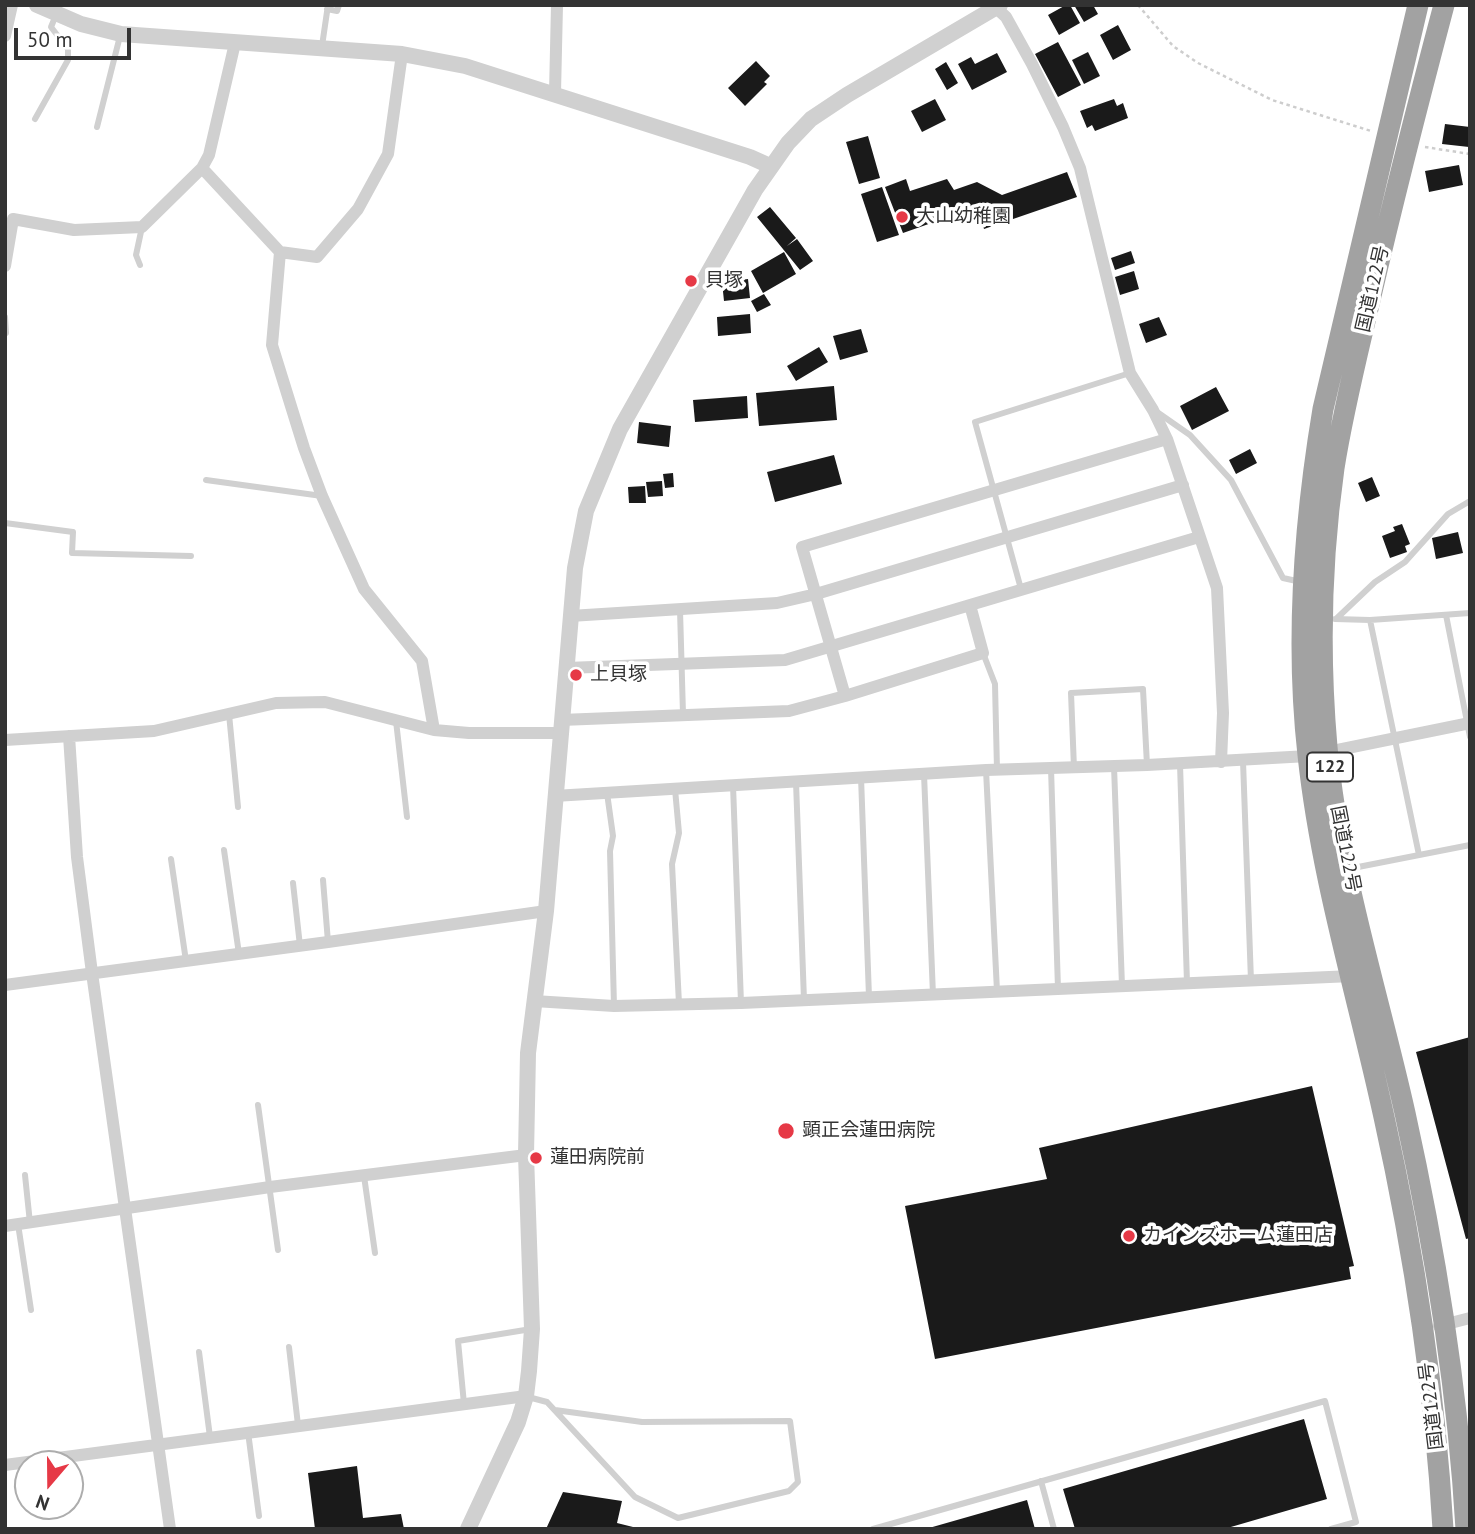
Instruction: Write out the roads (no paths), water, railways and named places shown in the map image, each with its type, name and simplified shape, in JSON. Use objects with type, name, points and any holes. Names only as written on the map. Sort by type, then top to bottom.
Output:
[{"type":"highway","name":"国道122号","points":[[1418,5],[1323,409],[1313,468],[1303,582],[1303,686],[1405,1115],[1456,1409],[1466,1529]]},
{"type":"highway","name":"国道122号","points":[[1443,1529],[1434,1413],[1422,1331],[1385,1121],[1327,872],[1318,754],[1329,618],[1327,531],[1334,469],[1344,411],[1444,5]]},
{"type":"street","points":[[5,36],[12,5]]},
{"type":"street","points":[[37,5],[56,15],[121,34],[402,54],[465,66],[750,157],[769,166]]},
{"type":"street","points":[[555,93],[557,5]]},
{"type":"street","points":[[468,1529],[506,1450],[526,1396],[532,1329],[526,1155],[528,1053],[545,911],[570,616],[579,540],[586,511],[600,472],[626,418],[769,166],[811,119],[997,6],[1032,64],[1080,168],[1130,373],[1167,439],[1217,588],[1223,713],[1221,762]]},
{"type":"street","points":[[5,265],[13,219],[74,230],[142,227],[202,168],[209,155],[235,43]]},
{"type":"street","points":[[202,168],[280,252],[317,257],[358,209],[388,153],[402,54]]},
{"type":"street","points":[[280,252],[272,345],[304,448],[322,496],[364,589],[422,661],[434,730]]},
{"type":"street","points":[[845,696],[802,547],[1167,439]]},
{"type":"street","points":[[570,616],[777,603],[816,594],[1183,485]]},
{"type":"street","points":[[566,668],[785,660],[1199,537]]},
{"type":"street","points":[[5,740],[154,731],[276,702],[325,702],[434,730],[469,733],[683,716],[789,711],[983,653],[970,605]]},
{"type":"street","points":[[554,796],[992,770],[1242,761],[1318,754],[1469,728]]},
{"type":"street","points":[[69,737],[77,857],[170,1529]]},
{"type":"street","points":[[5,985],[328,943],[545,911]]},
{"type":"street","points":[[534,1001],[614,1006],[741,1003],[1352,976]]},
{"type":"street","points":[[18,1224],[270,1187],[526,1155]]},
{"type":"street","points":[[1422,1331],[1470,1318]]},
{"type":"street","points":[[5,1465],[526,1396]]},
{"type":"lane","points":[[321,48],[327,7],[337,11],[339,5]]},
{"type":"lane","points":[[36,119],[68,60],[68,49],[51,27],[56,15]]},
{"type":"lane","points":[[97,127],[121,34]]},
{"type":"lane","points":[[140,265],[136,255],[142,227]]},
{"type":"lane","points":[[5,317],[6,333]]},
{"type":"lane","points":[[1021,589],[975,422],[1130,373]]},
{"type":"lane","points":[[1153,410],[1190,435],[1231,480],[1283,578],[1303,582]]},
{"type":"lane","points":[[206,480],[322,496]]},
{"type":"lane","points":[[1329,618],[1405,562],[1448,514],[1470,501]]},
{"type":"lane","points":[[5,523],[73,532],[72,553],[191,556]]},
{"type":"lane","points":[[680,609],[683,716]]},
{"type":"lane","points":[[1329,618],[1370,620],[1470,613]]},
{"type":"lane","points":[[1446,615],[1469,728]]},
{"type":"lane","points":[[1370,620],[1419,855]]},
{"type":"lane","points":[[983,653],[995,684],[992,770],[997,992]]},
{"type":"lane","points":[[1074,768],[1071,692],[1143,689],[1147,765]]},
{"type":"lane","points":[[229,714],[238,807]]},
{"type":"lane","points":[[396,720],[407,817]]},
{"type":"lane","points":[[1242,761],[1251,981]]},
{"type":"lane","points":[[1180,764],[1187,984]]},
{"type":"lane","points":[[1114,766],[1122,986]]},
{"type":"lane","points":[[1051,768],[1058,989]]},
{"type":"lane","points":[[924,774],[933,995]]},
{"type":"lane","points":[[861,777],[870,997]]},
{"type":"lane","points":[[796,781],[804,1000]]},
{"type":"lane","points":[[733,785],[741,1003]]},
{"type":"lane","points":[[675,789],[679,833],[672,864],[678,1004]]},
{"type":"lane","points":[[607,793],[613,835],[610,851],[614,1006]]},
{"type":"lane","points":[[1347,869],[1470,845]]},
{"type":"lane","points":[[224,850],[239,954]]},
{"type":"lane","points":[[171,859],[186,961]]},
{"type":"lane","points":[[323,880],[328,943]]},
{"type":"lane","points":[[293,883],[300,946]]},
{"type":"lane","points":[[258,1105],[278,1250]]},
{"type":"lane","points":[[24,1175],[18,1224],[31,1310]]},
{"type":"lane","points":[[364,1176],[375,1253]]},
{"type":"lane","points":[[464,1404],[458,1341],[532,1329]]},
{"type":"lane","points":[[289,1347],[298,1425]]},
{"type":"lane","points":[[199,1352],[210,1437]]},
{"type":"lane","points":[[526,1396],[547,1402],[635,1497],[678,1518],[789,1491],[798,1482],[790,1421],[642,1422],[555,1410]]},
{"type":"lane","points":[[873,1529],[1325,1401],[1356,1522],[1331,1529]]},
{"type":"lane","points":[[248,1432],[259,1516]]},
{"type":"lane","points":[[1041,1481],[1054,1529]]},
{"type":"place","name":"大山幼稚園","points":[[902,217]]},
{"type":"place","name":"貝塚","points":[[691,281]]},
{"type":"place","name":"上貝塚","points":[[576,675]]},
{"type":"place","name":"顕正会蓮田病院","points":[[786,1131]]},
{"type":"place","name":"蓮田病院前","points":[[536,1158]]},
{"type":"place","name":"カインズホーム蓮田店","points":[[1129,1236]]}]
